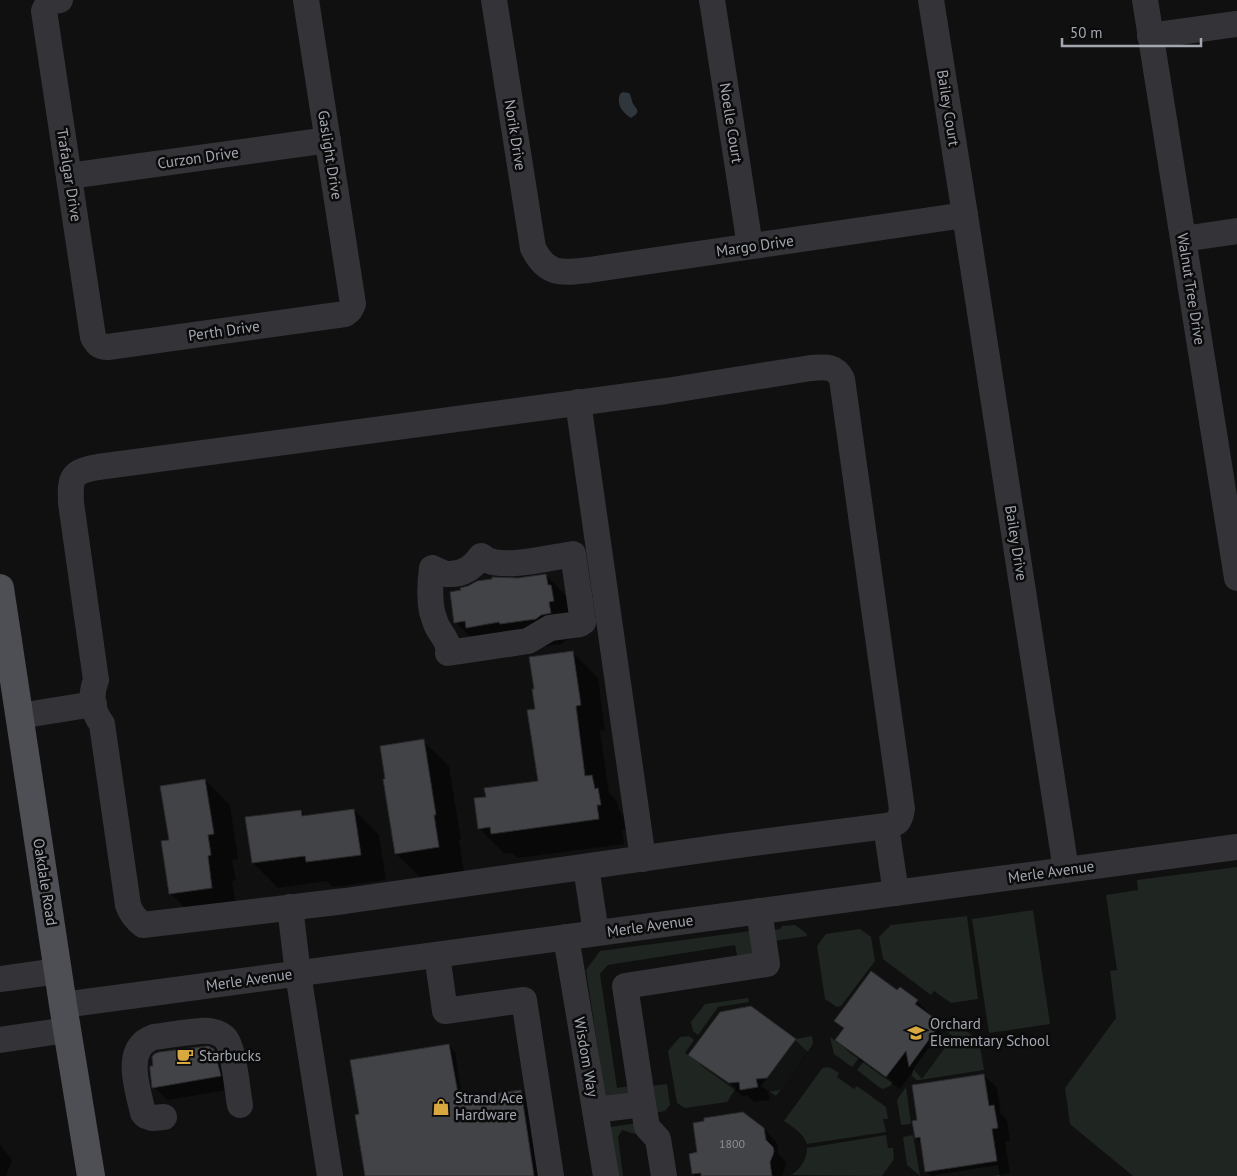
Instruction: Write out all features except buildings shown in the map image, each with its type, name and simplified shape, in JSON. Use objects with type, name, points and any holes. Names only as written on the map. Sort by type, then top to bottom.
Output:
[{"type":"main road","name":"Oakdale Road","points":[[0,588],[65,1018],[91,1176]]},
{"type":"street","name":"Gaslight Drive","points":[[306,0],[352,304],[350,310]]},
{"type":"street","name":"Norik Drive","points":[[494,0],[533,248],[538,258],[546,266]]},
{"type":"street","name":"Noelle Court","points":[[712,0],[750,246]]},
{"type":"street","name":"Bailey Court","points":[[931,0],[966,215]]},
{"type":"street","name":"Walnut Tree Drive","points":[[1145,0],[1183,239],[1226,437],[1237,578]]},
{"type":"street","name":"Trafalgar Drive","points":[[53,3],[44,12],[93,337],[97,344]]},
{"type":"street","points":[[1150,36],[1237,24]]},
{"type":"street","name":"Curzon Drive","points":[[69,176],[328,140]]},
{"type":"street","name":"Margo Drive","points":[[546,266],[563,272],[589,270],[966,215]]},
{"type":"street","name":"Bailey Drive","points":[[966,215],[1066,870]]},
{"type":"street","points":[[1183,239],[1237,232]]},
{"type":"street","name":"Perth Drive","points":[[97,344],[102,347],[108,347],[345,314],[350,310]]},
{"type":"street","points":[[811,368],[833,368],[840,373],[902,809],[900,818],[895,824],[345,901],[143,925],[135,920],[130,913],[128,905],[102,724],[95,715],[92,690],[96,680],[71,502],[70,484],[74,476],[85,469],[98,467],[578,402],[666,391],[811,368]]},
{"type":"street","points":[[578,402],[643,859]]},
{"type":"street","points":[[573,554],[582,622],[580,624],[550,628],[528,641],[448,653],[449,649],[432,612],[429,591],[432,568],[446,574],[466,570],[475,565],[481,556],[487,560],[500,563],[515,563],[573,554]]},
{"type":"street","points":[[19,716],[94,704]]},
{"type":"street","points":[[886,826],[896,893]]},
{"type":"street","name":"Merle Avenue","points":[[0,1040],[65,1018],[298,974],[1237,847]]},
{"type":"street","points":[[586,867],[596,933]]},
{"type":"street","points":[[290,907],[298,974],[330,1176]]},
{"type":"street","points":[[646,1176],[641,1144],[645,1116],[626,986],[767,964],[759,911]]},
{"type":"street","name":"Wisdom Way","points":[[566,937],[606,1176]]},
{"type":"street","points":[[437,955],[446,1011],[524,1000],[551,1176]]},
{"type":"street","points":[[0,979],[58,971]]},
{"type":"street","points":[[164,1117],[152,1118],[143,1113],[134,1074],[138,1050],[143,1043],[154,1037],[203,1030],[215,1032],[225,1037],[232,1053],[240,1105]]},
{"type":"street","points":[[594,1110],[645,1116]]},
{"type":"street","points":[[645,1116],[658,1139],[664,1176]]},
{"type":"shaded area","points":[[623,92],[630,94],[633,104],[638,111],[631,118],[619,104],[620,94]]},
{"type":"shaded area","points":[[1237,867],[1237,1176],[1133,1176],[1070,1124],[1065,1088],[1116,1018],[1110,971],[1117,970],[1106,895],[1138,890],[1137,880]]},
{"type":"shaded area","points":[[1033,910],[1050,1024],[989,1033],[972,919]]},
{"type":"shaded area","points":[[967,916],[978,999],[951,1003],[934,991],[931,995],[883,959],[879,937],[891,925]]},
{"type":"shaded area","points":[[795,925],[806,933],[807,936],[775,941],[773,930],[780,929],[782,926]]},
{"type":"shaded area","points":[[860,929],[871,937],[875,961],[841,1006],[837,1007],[825,999],[817,946],[826,934]]},
{"type":"shaded area","points":[[751,931],[755,958],[738,960],[735,945],[608,965],[600,974],[617,1088],[631,1086],[632,1092],[605,1096],[586,970],[600,951]]},
{"type":"shaded area","points":[[748,998],[749,1002],[718,1007],[698,1035],[693,1031],[691,1022],[705,1004]]},
{"type":"shaded area","points":[[949,1019],[979,1040],[984,1070],[917,1080],[912,1076],[913,1070]]},
{"type":"shaded area","points":[[689,1036],[694,1040],[685,1053],[736,1088],[727,1102],[685,1108],[677,1103],[668,1051],[680,1037]]},
{"type":"shaded area","points":[[812,1036],[813,1044],[776,1096],[761,1086],[796,1039]]},
{"type":"shaded area","points":[[830,1037],[859,1058],[852,1067],[834,1054]]},
{"type":"shaded area","points":[[864,1061],[893,1082],[890,1086],[883,1089],[857,1070]]},
{"type":"shaded area","points":[[829,1067],[839,1073],[837,1077],[854,1089],[857,1086],[886,1107],[888,1119],[883,1119],[886,1132],[807,1144],[800,1133],[784,1121],[821,1070]]},
{"type":"shaded area","points":[[667,1084],[670,1105],[665,1111],[656,1113],[651,1086]]},
{"type":"shaded area","points":[[906,1087],[911,1124],[901,1125],[897,1100]]},
{"type":"shaded area","points":[[637,1123],[635,1134],[622,1130],[618,1137],[623,1176],[618,1176],[610,1127]]},
{"type":"shaded area","points":[[886,1135],[888,1148],[893,1148],[894,1159],[882,1176],[791,1175],[803,1163],[807,1148]]},
{"type":"shaded area","points":[[913,1135],[920,1176],[907,1165],[903,1137]]},
{"type":"shaded area","points":[[998,1165],[1000,1176],[935,1176],[936,1175]]},
{"type":"place","name":"Orchard Elementary School","points":[[916,1033]]},
{"type":"place","name":"Starbucks","points":[[185,1056]]},
{"type":"place","name":"Strand Ace Hardware","points":[[441,1107]]}]
